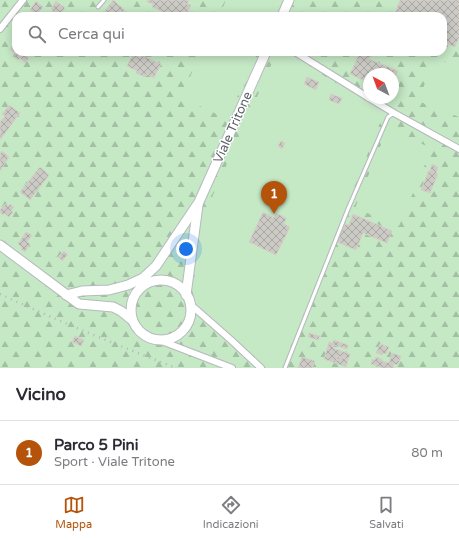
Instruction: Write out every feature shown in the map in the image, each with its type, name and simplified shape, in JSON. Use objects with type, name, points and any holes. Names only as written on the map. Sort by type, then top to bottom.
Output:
[{"type":"street","points":[[13,12],[23,0]]},
{"type":"street","points":[[284,12],[289,0]]},
{"type":"street","points":[[0,29],[12,14]]},
{"type":"street","name":"Viale Tritone","points":[[66,295],[82,291],[109,290],[128,285],[143,278],[156,266],[199,202],[264,56]]},
{"type":"street","points":[[301,56],[363,94]]},
{"type":"street","points":[[379,104],[459,149]]},
{"type":"street","name":"Viale Tritone","points":[[186,295],[199,202]]},
{"type":"street","points":[[0,245],[79,304],[113,307],[121,311],[132,320]]},
{"type":"street","points":[[139,290],[143,278],[154,281]]},
{"type":"street","points":[[162,280],[176,284],[186,295],[190,304],[190,314],[188,322],[183,330],[176,336],[168,340],[150,339],[136,328],[132,320],[131,303],[134,296],[146,284],[162,280]]},
{"type":"street","points":[[190,304],[261,368]]},
{"type":"street","points":[[159,340],[232,368]]},
{"type":"lane","points":[[98,7],[104,0]]},
{"type":"lane","points":[[285,368],[348,209],[388,117],[394,113]]},
{"type":"green space","points":[[0,0],[459,0],[459,368],[0,368]]},
{"type":"green space","points":[[226,0],[282,0],[276,12],[221,12]]},
{"type":"green space","points":[[199,56],[256,56],[227,119],[181,97]]},
{"type":"green space","points":[[275,56],[292,56],[363,100],[363,104],[370,104],[384,113],[282,368],[266,368],[249,354],[199,307],[193,294],[200,224]]},
{"type":"green space","points":[[435,58],[459,68],[459,117],[418,101]]},
{"type":"green space","points":[[387,130],[432,148],[399,226],[355,208]]},
{"type":"building","points":[[113,0],[125,10],[123,12],[104,12]]},
{"type":"building","points":[[148,0],[187,0],[189,1],[187,4],[191,5],[188,12],[163,12],[152,7],[153,4],[147,2]]},
{"type":"building","points":[[400,0],[459,0],[459,38],[455,47],[447,44],[447,12],[396,12]]},
{"type":"building","points":[[36,1],[43,7],[39,12],[33,12],[30,10]]},
{"type":"building","points":[[56,1],[65,8],[62,12],[52,12],[51,9]]},
{"type":"building","points":[[27,56],[29,58],[25,63],[20,58],[18,60],[14,57]]},
{"type":"building","points":[[132,56],[140,58],[141,56],[143,56],[161,64],[154,78],[147,74],[145,77],[136,73],[137,71],[127,66]]},
{"type":"building","points":[[358,56],[370,56],[369,59],[391,68],[363,68],[363,80],[350,74]]},
{"type":"building","points":[[307,77],[319,82],[316,90],[304,84]]},
{"type":"building","points":[[331,94],[342,98],[339,104],[329,100]]},
{"type":"building","points":[[9,105],[20,113],[0,140],[0,122],[5,116],[2,114]]},
{"type":"building","points":[[281,141],[285,143],[282,149],[278,146]]},
{"type":"building","points":[[2,151],[9,157],[0,171],[0,154]]},
{"type":"building","points":[[432,164],[438,167],[436,173],[438,174],[430,193],[421,190]]},
{"type":"building","points":[[40,167],[49,175],[30,200],[20,192]]},
{"type":"building","points":[[5,204],[8,206],[10,204],[14,207],[11,211],[13,212],[9,217],[0,212]]},
{"type":"building","points":[[263,212],[274,218],[276,213],[286,218],[284,224],[290,227],[276,255],[249,242]]},
{"type":"building","points":[[353,214],[392,231],[387,243],[363,233],[356,250],[337,242],[345,224],[349,225]]},
{"type":"building","points":[[26,232],[32,235],[27,242],[30,244],[25,252],[18,244]]},
{"type":"building","points":[[64,251],[68,255],[62,261],[58,257]]},
{"type":"building","points":[[309,333],[320,336],[318,340],[308,337]]},
{"type":"building","points":[[75,336],[84,340],[81,346],[72,342]]},
{"type":"building","points":[[334,340],[348,345],[347,349],[334,345],[333,348],[350,354],[348,360],[338,356],[335,363],[324,359],[329,342],[332,343]]},
{"type":"building","points":[[380,344],[389,347],[386,354],[383,353],[382,355],[376,353]]},
{"type":"building","points":[[392,353],[401,356],[398,365],[394,364],[393,368],[383,368],[371,364],[372,359],[375,360],[376,357],[389,363]]},
{"type":"building","points":[[338,356],[348,360],[346,367],[335,363]]},
{"type":"building","points":[[302,357],[315,361],[312,368],[298,368]]},
{"type":"railway","points":[[0,294],[44,314],[176,368]]},
{"type":"place","name":"Parco 5 Pini","points":[[274,214]]}]
